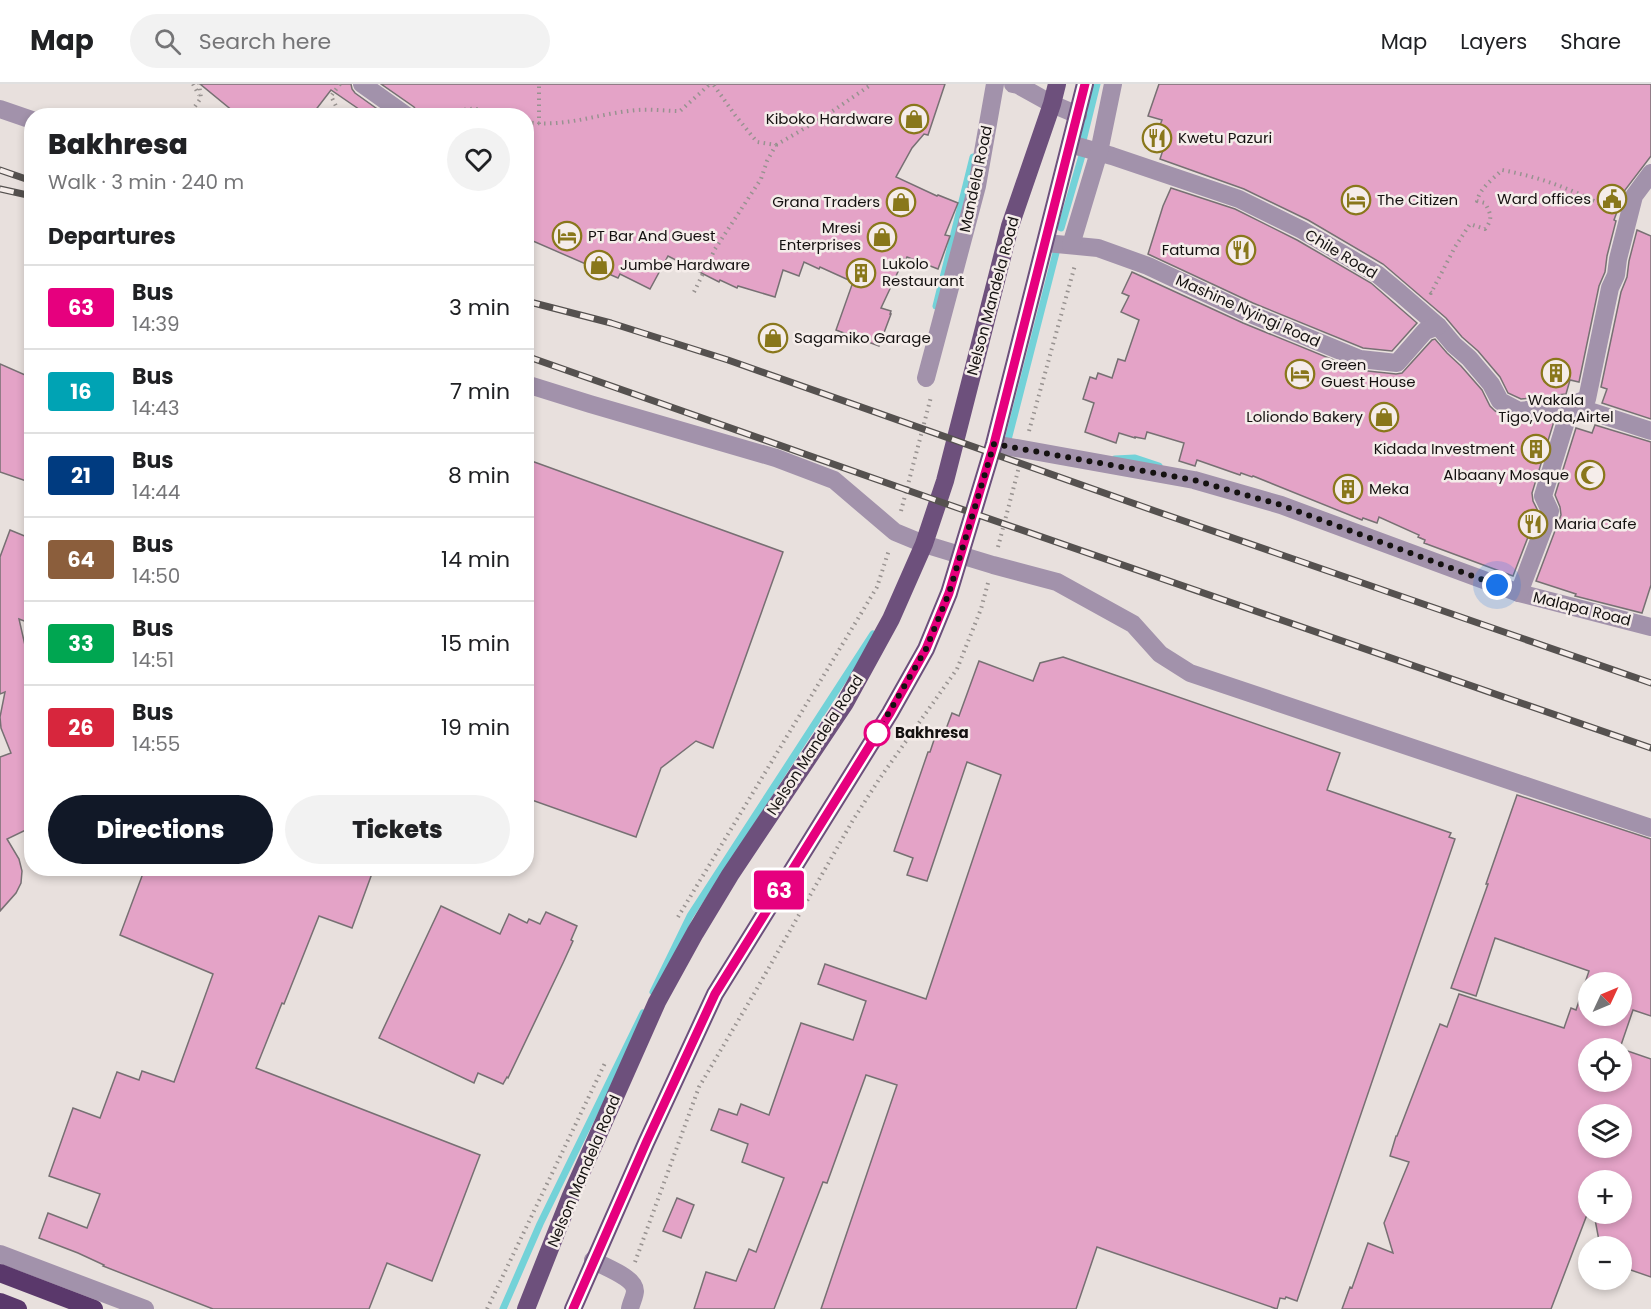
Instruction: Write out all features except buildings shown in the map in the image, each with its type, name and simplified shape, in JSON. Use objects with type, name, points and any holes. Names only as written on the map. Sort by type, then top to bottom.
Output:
[{"type":"highway","points":[[0,1273],[94,1309]]},
{"type":"highway","points":[[0,1302],[18,1309]]},
{"type":"main road","name":"Nelson Mandela Road","points":[[526,1309],[570,1198],[657,1002],[730,875],[845,703],[891,619],[924,544],[945,481],[1010,226],[1057,84]]},
{"type":"main road","points":[[573,1309],[593,1260],[715,994],[890,713],[926,649],[949,593],[994,444],[1085,84]]},
{"type":"street","points":[[362,84],[396,108]]},
{"type":"street","name":"Mandela Road","points":[[930,384],[977,186],[995,84]]},
{"type":"street","points":[[1013,84],[1052,104],[1078,114]]},
{"type":"street","points":[[1071,245],[1099,152],[1113,84]]},
{"type":"street","points":[[0,109],[24,117]]},
{"type":"street","name":"Chile Road","points":[[1070,144],[1239,199],[1298,227],[1377,274],[1438,326],[1469,358],[1491,384],[1500,401],[1519,411],[1571,405],[1651,431]]},
{"type":"street","points":[[1519,593],[1550,511],[1543,496],[1571,405],[1587,399],[1610,288],[1616,275],[1634,196],[1651,173]]},
{"type":"street","name":"Mashine Nyingi Road","points":[[1046,243],[1098,248],[1148,266],[1248,313],[1360,359],[1398,363],[1425,331],[1438,326]]},
{"type":"street","points":[[534,386],[776,458],[834,480],[895,532],[924,544],[1057,582],[1133,624],[1160,654],[1190,673],[1651,828]]},
{"type":"street","name":"Malapa Road","points":[[994,444],[1194,480],[1270,501],[1519,593],[1651,627]]},
{"type":"street","points":[[0,1254],[145,1309]]},
{"type":"street","points":[[593,1260],[634,1284],[636,1293],[630,1309]]},
{"type":"path","points":[[193,84],[201,98]]},
{"type":"path","points":[[194,108],[201,98],[199,84]]},
{"type":"path","points":[[337,108],[331,96],[340,84]]},
{"type":"path","points":[[538,124],[539,84]]},
{"type":"path","points":[[534,123],[579,121],[640,110],[680,111],[711,84],[757,142],[776,146]]},
{"type":"path","points":[[694,292],[715,249],[761,179],[767,161],[776,146],[872,84]]},
{"type":"path","points":[[1424,290],[1431,293],[1470,224],[1485,229],[1490,222],[1490,212],[1485,203],[1476,201],[1478,195],[1502,170],[1524,174],[1565,187],[1629,218]]},
{"type":"path","points":[[677,919],[877,587],[908,490],[930,384]]},
{"type":"path","points":[[487,1309],[607,1059]]},
{"type":"waterway","points":[[1061,228],[1083,152],[1080,153],[1097,84]]},
{"type":"waterway","points":[[936,306],[973,157]]},
{"type":"waterway","points":[[1008,440],[1058,245]]},
{"type":"waterway","points":[[1115,459],[1135,458],[1159,466]]},
{"type":"waterway","points":[[653,992],[690,916],[873,634]]},
{"type":"waterway","points":[[503,1309],[540,1224],[643,1013]]},
{"type":"railway","points":[[0,170],[24,178]]},
{"type":"railway","points":[[0,189],[24,194]]},
{"type":"railway","points":[[534,303],[611,323],[728,360],[1651,683]]},
{"type":"railway","points":[[534,359],[1651,748]]},
{"type":"bus line","name":"63","points":[[573,1309],[593,1260],[715,994],[890,713],[926,649],[949,593],[994,444],[1085,84]]},
{"type":"place","name":"Kiboko Hardware","points":[[914,119]]},
{"type":"place","name":"Kwetu Pazuri","points":[[1157,138]]},
{"type":"place","name":"Ward offices","points":[[1612,199]]},
{"type":"place","name":"The Citizen","points":[[1356,200]]},
{"type":"place","name":"Grana Traders","points":[[901,202]]},
{"type":"place","name":"PT Bar And Guest","points":[[567,236]]},
{"type":"place","name":"Mresi Enterprises","points":[[882,237]]},
{"type":"place","name":"Fatuma","points":[[1241,250]]},
{"type":"place","name":"Jumbe Hardware","points":[[599,265]]},
{"type":"place","name":"Lukolo Restaurant","points":[[861,273]]},
{"type":"place","name":"Sagamiko Garage","points":[[773,338]]},
{"type":"place","name":"Wakala Tigo,Voda,Airtel","points":[[1556,373]]},
{"type":"place","name":"Green Guest House","points":[[1300,374]]},
{"type":"place","name":"Loliondo Bakery","points":[[1384,417]]},
{"type":"place","name":"Kidada Investment","points":[[1536,449]]},
{"type":"place","name":"Albaany Mosque","points":[[1590,475]]},
{"type":"place","name":"Meka","points":[[1348,489]]},
{"type":"place","name":"Maria Cafe","points":[[1533,524]]},
{"type":"place","name":"Bakhresa","points":[[877,733]]},
{"type":"route","points":[[877,733],[926,649],[949,593],[994,444],[1194,480],[1281,505],[1497,585]]}]
